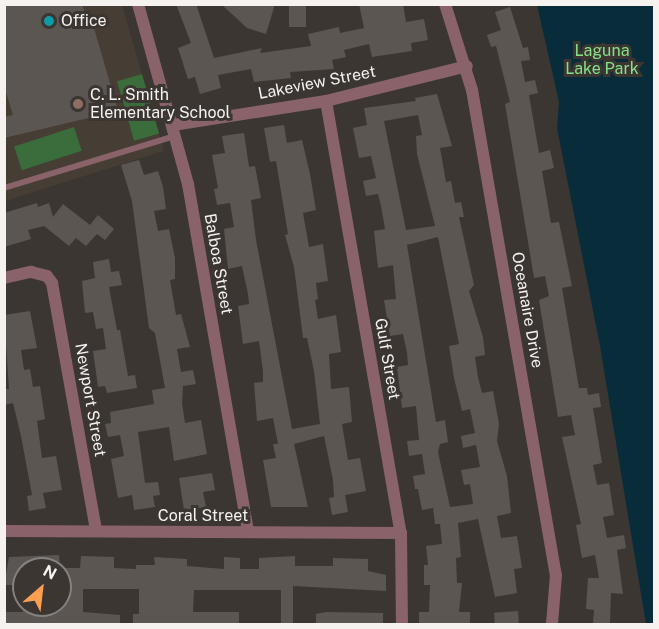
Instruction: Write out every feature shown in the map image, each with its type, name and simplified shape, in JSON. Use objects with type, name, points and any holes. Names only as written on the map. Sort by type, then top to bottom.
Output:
[{"type":"street","name":"Balboa Street","points":[[138,4],[188,184],[248,532]]},
{"type":"street","name":"Oceanaire Drive","points":[[445,4],[467,66],[556,575],[552,624]]},
{"type":"street","name":"Lakeview Street","points":[[174,130],[326,101],[467,66]]},
{"type":"street","name":"Gulf Street","points":[[326,101],[401,533],[402,624]]},
{"type":"street","name":"Newport Street","points":[[4,278],[31,272],[47,276],[55,292],[96,531]]},
{"type":"street","name":"Coral Street","points":[[4,531],[401,533]]},
{"type":"lane","points":[[4,188],[174,130]]},
{"type":"shaded area","name":"C. L. Smith Elementary School","points":[[5,5],[122,5],[164,151],[5,201]]},
{"type":"green space","points":[[142,74],[159,134],[134,141],[117,81]]},
{"type":"green space","points":[[74,127],[82,151],[22,170],[14,146]]},
{"type":"water","name":"Laguna Lake Park","points":[[537,5],[654,5],[654,624],[646,624],[600,346],[557,128],[559,102]]},
{"type":"building","points":[[4,4],[82,4],[88,23],[92,21],[118,111],[4,138],[4,117],[13,115],[4,86]]},
{"type":"building","points":[[176,4],[196,4],[214,58],[262,48],[260,53],[311,46],[308,34],[339,27],[340,33],[364,28],[359,4],[403,4],[406,22],[424,19],[428,40],[411,43],[412,51],[372,57],[369,44],[344,50],[346,57],[332,60],[334,69],[290,72],[291,78],[254,82],[251,69],[218,75],[221,88],[200,94],[195,77],[188,79],[178,48],[191,43]]},
{"type":"building","points":[[221,4],[275,4],[266,34],[247,28]]},
{"type":"building","points":[[289,4],[306,4],[306,27],[289,27]]},
{"type":"building","points":[[510,7],[523,48],[528,47],[530,60],[521,61],[525,82],[535,80],[538,93],[529,95],[539,153],[550,150],[554,168],[542,171],[551,223],[559,222],[572,286],[562,288],[579,388],[587,388],[588,395],[599,393],[601,407],[593,408],[602,463],[593,465],[597,485],[609,483],[614,515],[603,517],[607,538],[624,535],[626,548],[617,550],[623,594],[611,593],[610,624],[593,624],[594,610],[586,609],[588,578],[599,578],[595,555],[582,558],[576,525],[581,524],[562,437],[575,435],[571,415],[558,417],[539,300],[549,296],[545,276],[534,278],[505,104],[510,102],[496,46],[491,47],[487,35],[501,30],[495,12]]},
{"type":"building","points":[[437,94],[452,146],[440,148],[446,182],[451,181],[455,203],[461,202],[464,217],[459,217],[474,285],[469,291],[483,337],[485,355],[475,357],[478,377],[482,393],[493,391],[499,424],[497,441],[507,476],[511,513],[497,516],[501,538],[517,536],[522,568],[514,569],[517,593],[495,597],[478,519],[458,523],[461,557],[456,558],[457,583],[462,583],[459,612],[470,612],[470,624],[419,624],[419,612],[429,612],[430,585],[424,585],[424,565],[428,565],[426,546],[442,544],[440,524],[435,524],[433,508],[422,510],[418,489],[415,489],[413,476],[425,474],[422,454],[409,456],[407,441],[419,440],[416,406],[402,408],[397,367],[408,365],[407,353],[403,334],[390,336],[384,300],[396,299],[393,265],[378,268],[374,231],[385,229],[378,194],[366,196],[363,181],[376,178],[371,156],[359,158],[353,128],[367,125],[364,108],[416,101],[415,98]],"holes":[[[418,115],[422,135],[416,136],[417,154],[435,226],[406,230],[384,121]],[[438,237],[459,344],[449,346],[454,378],[462,411],[470,409],[475,433],[461,436],[463,448],[476,445],[480,467],[461,470],[464,485],[470,484],[473,504],[450,507],[438,452],[440,444],[448,442],[445,420],[436,422],[407,245]]]},
{"type":"building","points":[[284,125],[287,143],[302,140],[310,174],[316,210],[303,213],[309,247],[323,244],[328,281],[316,283],[318,299],[315,300],[318,319],[336,315],[341,352],[329,354],[331,389],[349,387],[352,422],[342,424],[348,460],[360,458],[366,491],[345,495],[348,512],[332,515],[329,498],[334,497],[333,480],[324,436],[294,444],[308,507],[271,507],[263,460],[276,458],[273,444],[278,444],[273,418],[257,421],[254,383],[263,382],[259,341],[243,344],[238,306],[249,304],[248,294],[242,266],[228,269],[224,229],[234,227],[230,203],[217,205],[214,189],[218,188],[212,155],[225,153],[222,136],[244,133],[249,167],[255,166],[261,198],[251,200],[256,240],[292,429],[320,424],[314,371],[307,338],[303,338],[294,267],[285,235],[288,234],[276,161],[270,162],[264,128]]},
{"type":"building","points":[[139,160],[144,175],[158,171],[163,187],[166,209],[154,211],[158,231],[169,229],[175,258],[175,279],[170,280],[176,315],[181,314],[190,347],[177,349],[181,372],[193,370],[196,384],[183,386],[182,403],[185,423],[201,420],[207,454],[174,461],[169,427],[138,432],[145,483],[158,482],[160,495],[153,496],[155,507],[134,510],[132,495],[118,498],[111,459],[124,456],[120,435],[108,437],[105,424],[111,423],[110,412],[154,404],[152,390],[165,388],[155,333],[149,328],[132,201],[121,165]]},
{"type":"building","points":[[37,203],[38,207],[49,203],[53,217],[63,204],[90,225],[98,215],[114,229],[105,240],[97,234],[86,246],[76,238],[69,246],[44,226],[28,230],[31,239],[4,247],[4,213]]},
{"type":"building","points":[[109,259],[111,272],[119,271],[122,285],[109,287],[117,330],[120,330],[128,376],[135,375],[137,388],[107,393],[105,386],[98,387],[93,351],[106,349],[103,328],[96,329],[93,312],[85,313],[82,281],[95,278],[93,262]]},
{"type":"building","points":[[30,311],[37,348],[21,350],[24,370],[30,369],[33,387],[40,386],[45,419],[37,421],[42,458],[56,456],[62,490],[43,493],[46,508],[29,511],[27,496],[32,495],[21,436],[13,403],[4,405],[4,389],[9,389],[4,315]]},
{"type":"building","points":[[212,473],[215,490],[203,492],[206,507],[184,510],[179,478]]},
{"type":"building","points":[[59,555],[59,557],[12,557],[12,585],[4,585],[9,557]]},
{"type":"building","points":[[81,556],[114,557],[114,568],[136,569],[136,565],[155,565],[154,557],[187,559],[187,566],[224,569],[224,557],[240,558],[240,569],[259,569],[259,558],[295,556],[295,566],[333,566],[333,558],[368,559],[368,571],[386,575],[386,591],[293,586],[293,624],[281,624],[281,590],[194,590],[193,612],[239,612],[239,624],[133,624],[133,614],[139,614],[139,589],[83,589],[83,612],[120,615],[120,624],[4,624],[4,612],[12,612],[12,617],[72,617],[72,568],[80,568]]},
{"type":"building","points":[[518,611],[519,624],[495,624],[494,613]]},
{"type":"building","points":[[326,612],[383,613],[383,624],[316,624],[316,614]]},
{"type":"place","name":"Office","points":[[49,21]]},
{"type":"place","name":"C. L. Smith Elementary School","points":[[78,104]]}]
